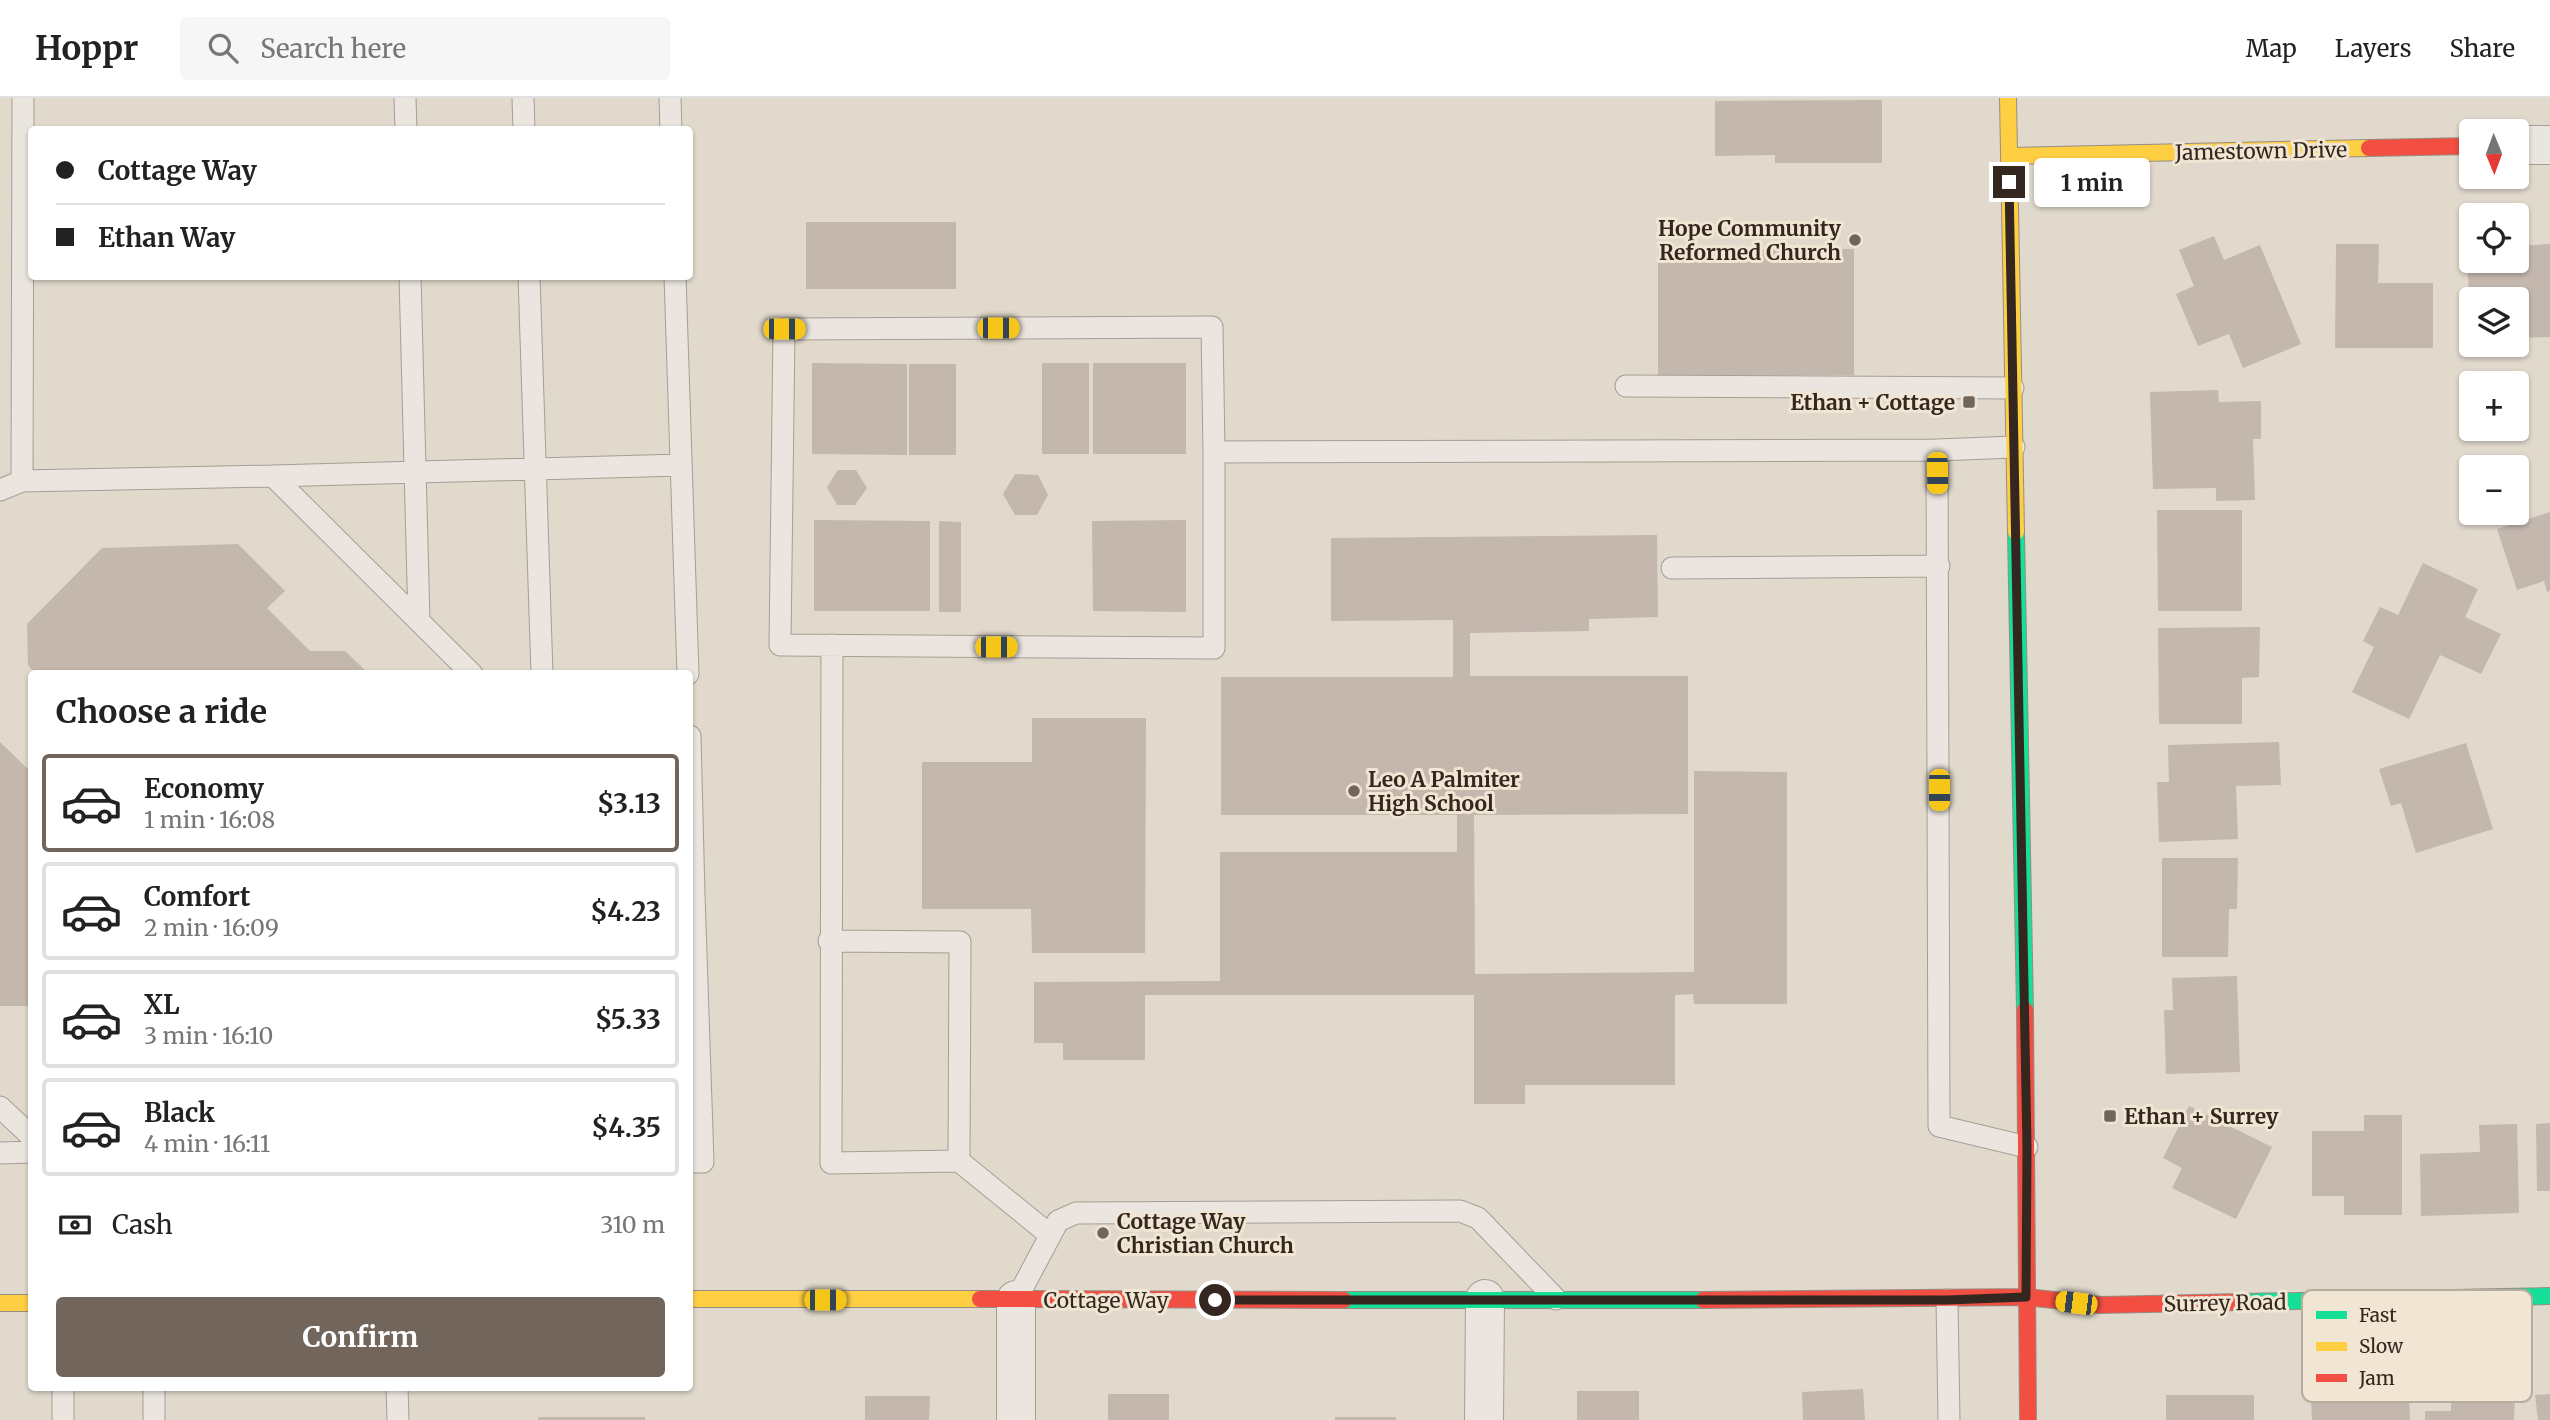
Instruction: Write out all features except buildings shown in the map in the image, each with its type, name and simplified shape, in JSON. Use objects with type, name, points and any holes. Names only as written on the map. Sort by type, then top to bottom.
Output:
[{"type":"street","points":[[2008,98],[2027,1147],[2028,1420]]},
{"type":"street","points":[[2529,145],[2550,145]]},
{"type":"street","name":"Jamestown Drive","points":[[2009,156],[2459,146]]},
{"type":"street","name":"Surrey Road","points":[[2532,1296],[2550,1296]]},
{"type":"street","name":"Surrey Road","points":[[2026,1297],[2101,1306],[2302,1302]]},
{"type":"street","name":"Cottage Way","points":[[693,1300],[1947,1300],[2026,1297]]},
{"type":"street","points":[[1484,1420],[1485,1299]]},
{"type":"street","points":[[1016,1300],[1016,1420]]},
{"type":"street","points":[[0,1303],[28,1303]]},
{"type":"lane","points":[[22,481],[23,98]]},
{"type":"lane","points":[[405,98],[406,126]]},
{"type":"lane","points":[[523,98],[524,126]]},
{"type":"lane","points":[[670,98],[671,126]]},
{"type":"lane","points":[[410,280],[419,621]]},
{"type":"lane","points":[[529,280],[542,670]]},
{"type":"lane","points":[[675,280],[688,670]]},
{"type":"lane","points":[[1212,327],[1214,452],[1214,648],[780,645],[784,329],[1212,327]]},
{"type":"lane","points":[[1626,386],[2013,388]]},
{"type":"lane","points":[[1214,452],[1937,450],[2014,447]]},
{"type":"lane","points":[[1937,450],[1940,1126],[2027,1147]]},
{"type":"lane","points":[[0,490],[22,481],[681,465]]},
{"type":"lane","points":[[273,476],[468,670]]},
{"type":"lane","points":[[1672,568],[1938,566]]},
{"type":"lane","points":[[832,645],[829,941],[831,1163],[959,1161],[1050,1235]]},
{"type":"lane","points":[[693,936],[704,1162],[693,1162]]},
{"type":"lane","points":[[829,941],[960,942],[959,1161]]},
{"type":"lane","points":[[0,1108],[28,1133]]},
{"type":"lane","points":[[0,1153],[28,1152]]},
{"type":"lane","points":[[1016,1300],[1058,1221],[1076,1213],[1460,1211],[1478,1218],[1556,1300]]},
{"type":"lane","points":[[1947,1300],[1949,1420]]},
{"type":"lane","points":[[63,1391],[63,1420]]},
{"type":"lane","points":[[154,1391],[154,1420]]},
{"type":"lane","points":[[397,1391],[398,1420]]},
{"type":"traffic: fast","points":[[2016,532],[2025,1010]]},
{"type":"traffic: fast","points":[[2532,1296],[2550,1296]]},
{"type":"traffic: fast","points":[[1344,1300],[1703,1300]]},
{"type":"traffic: fast","points":[[2242,1302],[2302,1301]]},
{"type":"traffic: slow","points":[[2008,98],[2016,532]]},
{"type":"traffic: slow","points":[[2009,156],[2369,148]]},
{"type":"traffic: slow","points":[[693,1299],[980,1299]]},
{"type":"traffic: slow","points":[[0,1303],[28,1303]]},
{"type":"traffic: jam","points":[[2369,148],[2459,146]]},
{"type":"traffic: jam","points":[[2025,1010],[2028,1420]]},
{"type":"traffic: jam","points":[[1703,1300],[2026,1297],[2101,1305],[2242,1302]]},
{"type":"traffic: jam","points":[[980,1299],[1344,1300]]},
{"type":"place","name":"Hope Community Reformed Church","points":[[1855,240]]},
{"type":"place","name":"Ethan + Cottage","points":[[1969,402]]},
{"type":"place","name":"Leo A Palmiter High School","points":[[1354,791]]},
{"type":"place","name":"Ethan + Surrey","points":[[2110,1116]]},
{"type":"place","name":"Cottage Way Christian Church","points":[[1103,1233]]},
{"type":"route","points":[[1215,1300],[1947,1300],[2026,1297],[2027,1147],[2009,182]]}]
